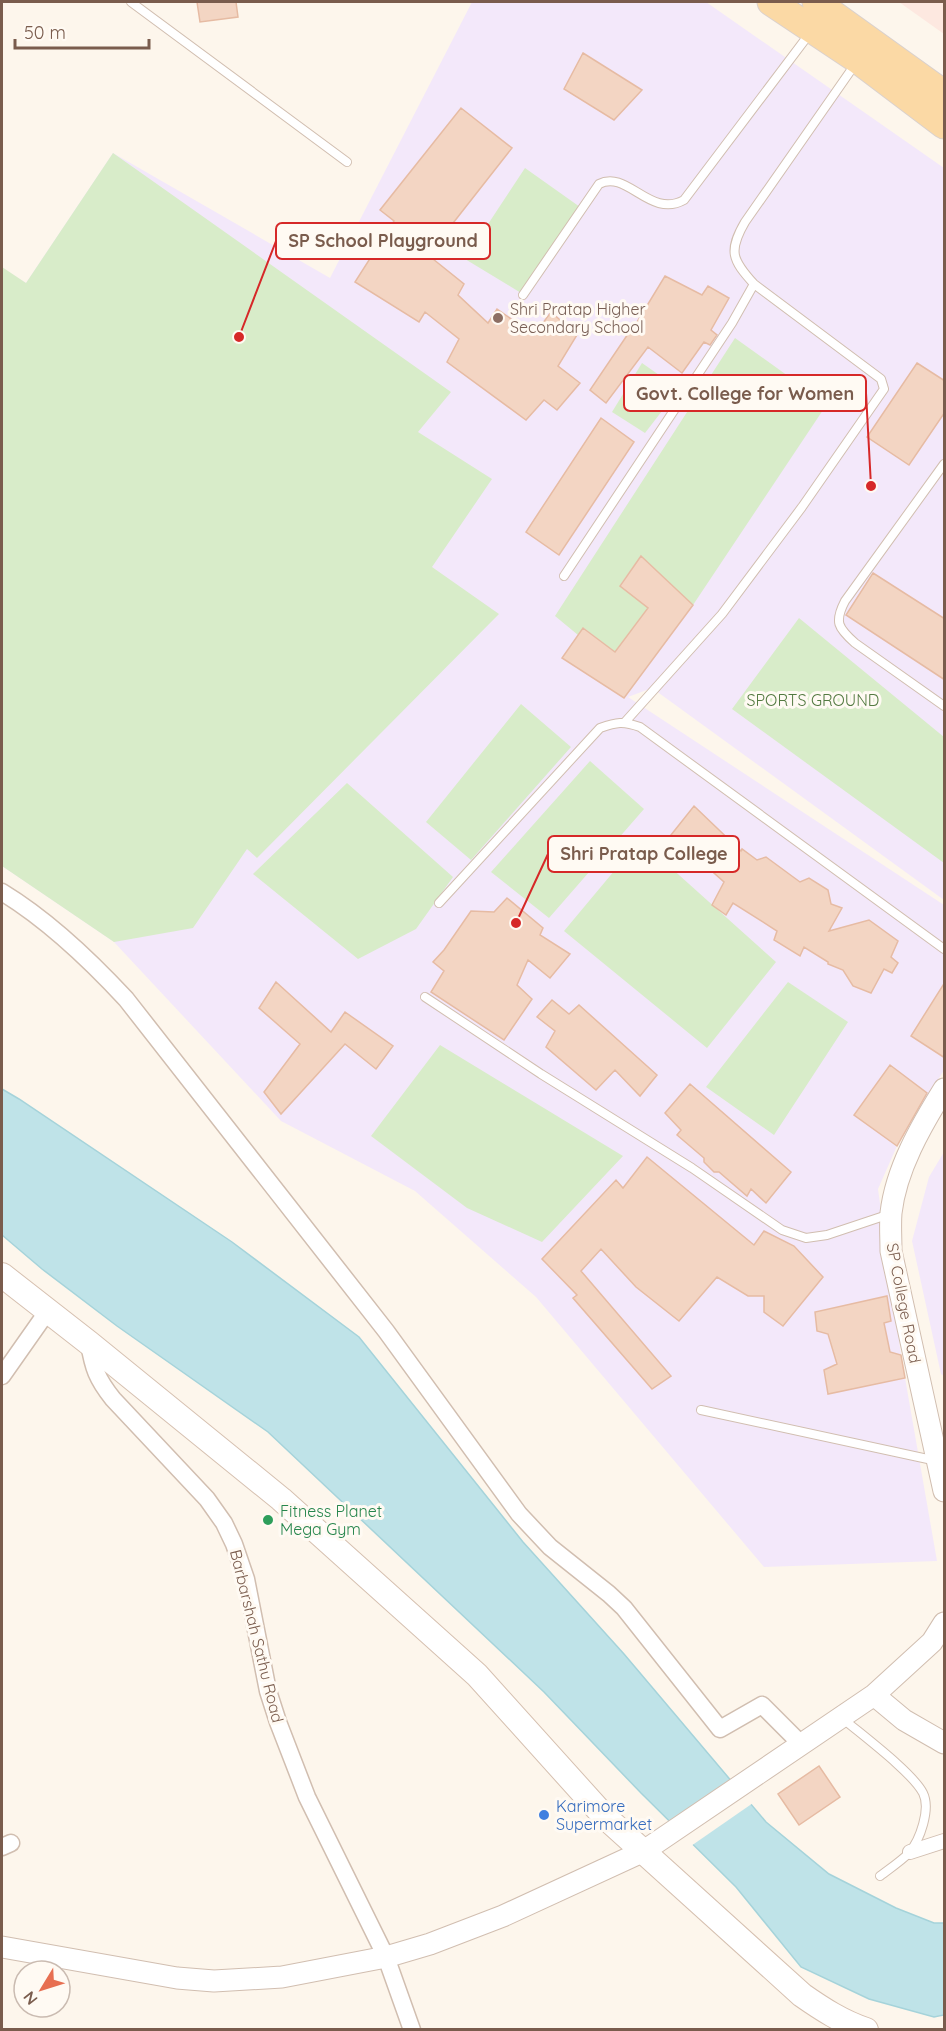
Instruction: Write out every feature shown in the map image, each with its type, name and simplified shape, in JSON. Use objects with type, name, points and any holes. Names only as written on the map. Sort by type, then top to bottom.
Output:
[{"type":"main road","points":[[771,2],[858,60],[945,125]]},
{"type":"main road","points":[[816,2],[945,94]]},
{"type":"main road","points":[[2,1275],[281,1499],[477,1675],[604,1816],[653,1845],[779,1975],[822,2013],[866,2030]]},
{"type":"street","points":[[2,892],[23,905],[96,966],[126,999],[346,1278],[534,1532],[624,1608],[720,1729],[762,1704],[801,1744]]},
{"type":"street","name":"SP College Road","points":[[945,1089],[910,1152],[897,1183],[891,1214],[891,1251],[945,1491]]},
{"type":"street","points":[[2,1376],[47,1312]]},
{"type":"street","name":"Barbarshah Sathu Road","points":[[89,1343],[94,1370],[101,1383],[113,1399],[207,1499],[224,1523],[234,1544],[246,1579],[268,1691],[278,1722],[307,1797],[386,1957],[412,2030]]},
{"type":"street","points":[[2,1947],[177,1978],[214,1981],[282,1977],[386,1957],[430,1944],[503,1917],[653,1845],[874,1695],[932,1642],[945,1623]]},
{"type":"street","points":[[874,1695],[904,1720],[945,1743]]},
{"type":"street","points":[[910,1852],[945,1841]]},
{"type":"lane","points":[[131,2],[347,162]]},
{"type":"lane","points":[[523,295],[599,184],[609,181],[620,183],[662,205],[670,206],[684,200],[812,30]]},
{"type":"lane","points":[[625,722],[722,614],[802,507],[884,388],[881,379],[754,284],[740,269],[734,256],[740,231],[858,60]]},
{"type":"lane","points":[[564,576],[732,323],[754,284]]},
{"type":"lane","points":[[945,464],[845,601],[838,625],[842,632],[855,643],[945,706]]},
{"type":"lane","points":[[440,903],[600,728],[612,723],[625,722],[640,727],[945,949]]},
{"type":"lane","points":[[425,997],[541,1074],[692,1168],[782,1230],[806,1238],[827,1236],[891,1214]]},
{"type":"lane","points":[[701,1410],[937,1461]]},
{"type":"lane","points":[[842,1718],[912,1779],[923,1794],[926,1805],[919,1834],[910,1852],[880,1876]]},
{"type":"shaded area","points":[[472,2],[706,2],[944,168],[944,900],[652,688],[628,697],[944,905],[944,1070],[897,1146],[878,1189],[901,1355],[937,1561],[764,1567],[536,1297],[415,1191],[281,1121],[114,942],[2,866],[2,268],[26,283],[113,153],[330,278]]},
{"type":"shaded area","points":[[899,2],[944,2],[944,34]]},
{"type":"shaded area","points":[[944,1152],[944,1376],[941,1374],[912,1241],[929,1177]]},
{"type":"green space","points":[[113,153],[451,392],[418,432],[492,479],[432,567],[499,614],[257,858],[247,849],[193,928],[114,942],[2,866],[2,267],[26,283]]},
{"type":"green space","points":[[525,168],[580,207],[521,293],[465,259]]},
{"type":"green space","points":[[735,338],[827,404],[693,605],[641,556],[620,585],[649,608],[615,652],[584,628],[578,635],[555,616]]},
{"type":"green space","points":[[642,363],[679,389],[645,433],[612,412]]},
{"type":"green space","name":"SPORTS GROUND","points":[[799,618],[944,737],[944,863],[732,709]]},
{"type":"green space","points":[[521,704],[571,747],[471,860],[426,822]]},
{"type":"green space","points":[[590,761],[644,809],[549,918],[491,872]]},
{"type":"green space","points":[[347,783],[453,877],[416,929],[358,959],[253,874]]},
{"type":"green space","points":[[640,840],[776,962],[707,1048],[564,931]]},
{"type":"green space","points":[[788,982],[848,1022],[774,1135],[706,1087]]},
{"type":"green space","points":[[440,1045],[623,1156],[542,1242],[467,1208],[371,1136]]},
{"type":"water","points":[[2,1089],[232,1242],[359,1337],[523,1542],[624,1654],[766,1822],[829,1874],[896,1908],[934,1923],[944,1923],[944,2015],[934,2017],[869,1999],[801,1967],[736,1887],[544,1692],[268,1432],[117,1326],[42,1269],[2,1235]]},
{"type":"pier","points":[[734,1780],[753,1803],[691,1846],[669,1825]]},
{"type":"building","points":[[197,2],[236,2],[238,17],[200,22]]},
{"type":"building","points":[[583,53],[642,90],[614,120],[564,89]]},
{"type":"building","points":[[461,108],[512,148],[428,255],[464,284],[458,295],[488,323],[497,309],[534,335],[551,312],[577,335],[558,366],[580,383],[557,410],[544,400],[526,420],[447,362],[459,339],[425,312],[419,322],[355,282],[394,221],[380,210]]},
{"type":"building","points":[[665,276],[702,295],[708,286],[729,298],[711,330],[717,335],[710,345],[704,342],[682,373],[648,347],[606,403],[590,390],[631,332]]},
{"type":"building","points":[[917,363],[945,381],[945,412],[909,465],[867,437]]},
{"type":"building","points":[[601,418],[634,442],[559,555],[526,532]]},
{"type":"building","points":[[641,556],[693,605],[624,698],[562,658],[583,628],[615,652],[648,608],[620,586]]},
{"type":"building","points":[[873,573],[945,619],[945,680],[846,615]]},
{"type":"building","points":[[694,806],[741,851],[742,849],[757,860],[766,857],[800,882],[809,878],[828,890],[831,904],[842,908],[829,931],[869,920],[898,941],[891,957],[898,963],[892,973],[884,969],[871,993],[853,986],[843,970],[828,964],[804,947],[800,956],[774,940],[777,931],[733,903],[726,915],[712,905],[724,882],[671,835]]},
{"type":"building","points":[[507,898],[543,928],[540,935],[570,954],[550,978],[528,960],[517,985],[532,999],[504,1040],[431,992],[444,971],[433,962],[471,911],[494,912]]},
{"type":"building","points":[[276,982],[331,1032],[345,1012],[393,1046],[376,1069],[345,1044],[281,1114],[264,1092],[300,1044],[259,1008]]},
{"type":"building","points":[[945,982],[945,1058],[911,1036]]},
{"type":"building","points":[[552,1000],[569,1014],[579,1005],[657,1075],[640,1096],[615,1070],[596,1090],[546,1047],[555,1031],[537,1017]]},
{"type":"building","points":[[890,1065],[927,1093],[897,1146],[854,1115]]},
{"type":"building","points":[[690,1084],[791,1172],[766,1203],[751,1189],[747,1196],[719,1172],[714,1172],[704,1162],[704,1158],[677,1135],[681,1130],[665,1113]]},
{"type":"building","points":[[647,1157],[754,1245],[764,1231],[794,1246],[823,1277],[783,1326],[764,1312],[764,1296],[748,1296],[717,1277],[679,1321],[636,1287],[601,1249],[581,1271],[671,1376],[652,1389],[573,1298],[577,1295],[542,1259],[616,1180],[623,1188]]},
{"type":"building","points":[[887,1296],[891,1321],[884,1323],[890,1352],[901,1355],[905,1378],[828,1394],[824,1370],[837,1364],[828,1334],[817,1331],[815,1312]]},
{"type":"building","points":[[819,1766],[840,1797],[799,1825],[778,1794]]},
{"type":"place","name":"Shri Pratap Higher Secondary School","points":[[498,318]]},
{"type":"place","name":"SP School Playground","points":[[239,337]]},
{"type":"place","name":"Govt. College for Women","points":[[871,486]]},
{"type":"place","name":"Shri Pratap College","points":[[516,923]]},
{"type":"place","name":"Fitness Planet Mega Gym","points":[[268,1520]]},
{"type":"place","name":"Karimore Supermarket","points":[[544,1815]]}]
